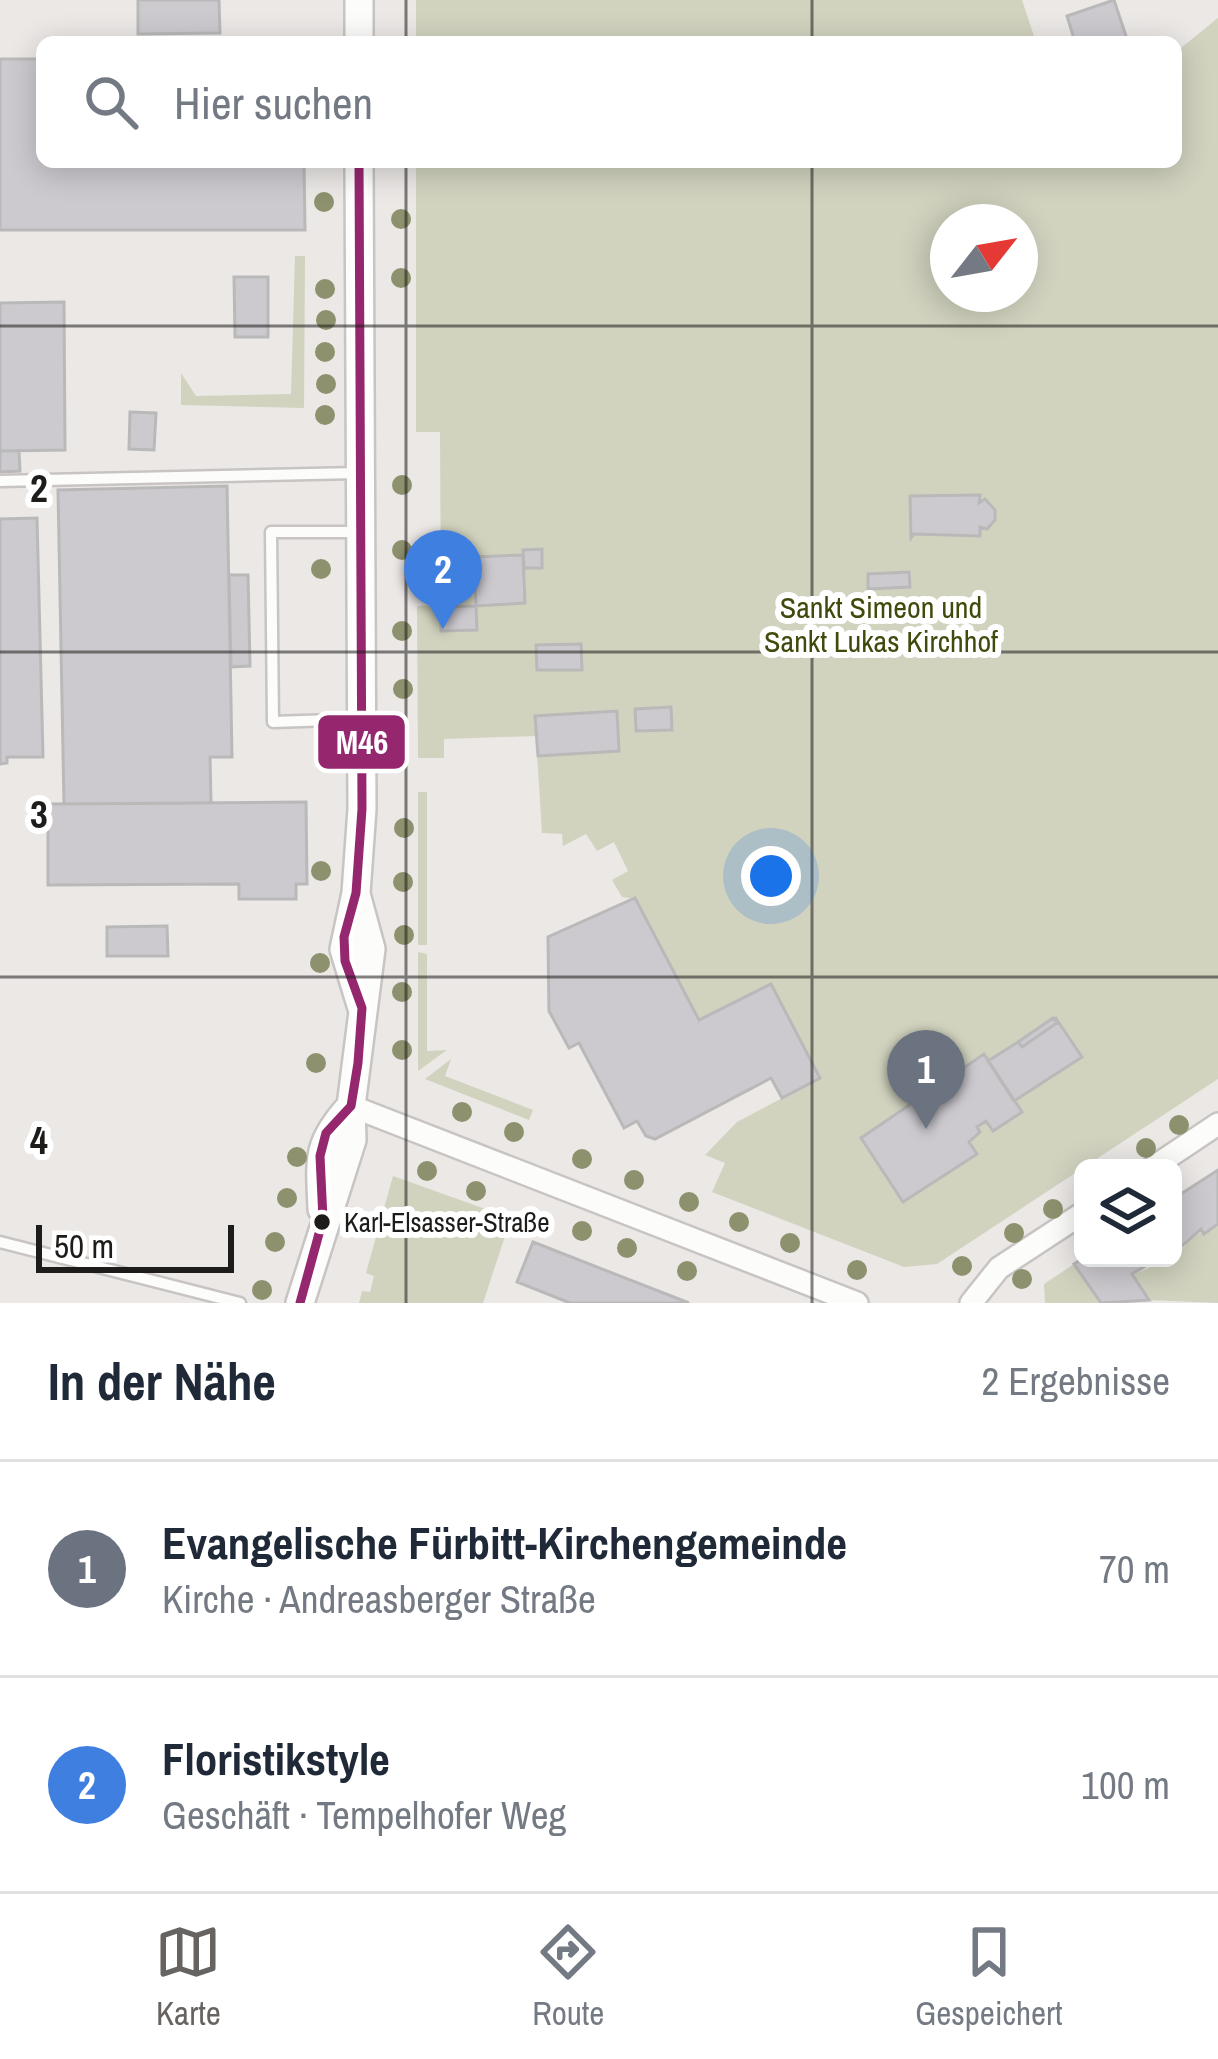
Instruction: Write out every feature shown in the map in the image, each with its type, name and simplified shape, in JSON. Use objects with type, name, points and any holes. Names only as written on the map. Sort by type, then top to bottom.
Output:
[{"type":"street","points":[[359,0],[359,36]]},
{"type":"street","points":[[300,1303],[323,1219],[320,1156],[326,1133],[351,1106],[362,1008],[344,962],[344,937],[356,893],[362,719],[359,168]]},
{"type":"street","points":[[351,1106],[857,1303]]},
{"type":"street","points":[[1165,1159],[1218,1124]]},
{"type":"street","points":[[971,1303],[999,1268],[1074,1219]]},
{"type":"lane","points":[[0,482],[361,473]]},
{"type":"lane","points":[[361,532],[271,532],[273,722],[362,719]]},
{"type":"lane","points":[[0,1242],[240,1303]]},
{"type":"green space","points":[[416,0],[1022,0],[1034,36],[416,36]]},
{"type":"green space","name":"Sankt Simeon und Sankt Lukas Kirchhof","points":[[1218,18],[1218,1079],[1096,1159],[1074,1159],[1074,1174],[937,1264],[904,1267],[712,1192],[725,1163],[705,1155],[737,1122],[820,1078],[771,985],[699,1020],[635,899],[622,897],[612,880],[628,871],[614,842],[597,851],[586,834],[563,846],[562,834],[542,833],[536,736],[444,739],[444,758],[418,758],[417,606],[441,605],[440,432],[416,432],[416,168],[1182,168],[1182,47]]},
{"type":"green space","points":[[295,256],[305,256],[304,408],[181,405],[181,373],[196,396],[291,394]]},
{"type":"green space","points":[[418,792],[427,792],[427,945],[418,945]]},
{"type":"green space","points":[[418,952],[427,954],[427,1051],[447,1050],[418,1071]]},
{"type":"green space","points":[[451,1059],[445,1076],[533,1110],[529,1120],[425,1079]]},
{"type":"green space","points":[[393,1176],[511,1218],[483,1303],[359,1303],[362,1291],[370,1292],[374,1276],[366,1273]]},
{"type":"green space","points":[[1218,1224],[1218,1303],[1149,1300],[1132,1275],[1151,1267],[1182,1267],[1184,1240]]},
{"type":"green space","points":[[1074,1264],[1099,1303],[1045,1303],[1044,1284]]},
{"type":"building","points":[[138,0],[219,0],[220,33],[138,34]]},
{"type":"building","points":[[1114,0],[1126,36],[1073,36],[1067,16]]},
{"type":"building","points":[[0,59],[36,59],[36,168],[304,168],[305,230],[0,230]]},
{"type":"building","points":[[234,277],[268,277],[268,337],[235,337]]},
{"type":"building","points":[[64,302],[65,450],[0,451],[0,303]]},
{"type":"building","points":[[130,412],[156,413],[154,450],[129,449]]},
{"type":"building","points":[[0,451],[19,451],[20,471],[0,472]]},
{"type":"building","points":[[227,486],[232,757],[210,757],[211,803],[64,804],[58,490]]},
{"type":"building","points":[[980,495],[979,503],[985,499],[995,510],[995,520],[987,529],[980,527],[980,536],[914,534],[911,538],[910,496]]},
{"type":"building","points":[[37,518],[43,757],[7,757],[7,763],[0,764],[0,519]]},
{"type":"building","points":[[542,549],[542,568],[524,568],[523,550]]},
{"type":"building","points":[[523,555],[525,603],[476,606],[474,557]]},
{"type":"building","points":[[909,572],[910,587],[868,589],[868,574]]},
{"type":"building","points":[[229,575],[248,575],[250,666],[231,667]]},
{"type":"building","points":[[476,606],[477,630],[441,631],[440,607]]},
{"type":"building","points":[[581,644],[582,670],[537,670],[536,645]]},
{"type":"building","points":[[671,707],[672,730],[636,731],[635,709]]},
{"type":"building","points":[[617,711],[619,751],[538,756],[535,716]]},
{"type":"building","points":[[306,802],[307,884],[296,884],[296,899],[239,899],[239,884],[48,885],[48,804]]},
{"type":"building","points":[[635,898],[699,1020],[771,984],[820,1078],[782,1098],[771,1078],[655,1139],[646,1136],[637,1121],[624,1128],[579,1043],[569,1048],[549,1011],[548,937]]},
{"type":"building","points":[[167,926],[168,956],[107,956],[107,927]]},
{"type":"building","points":[[1055,1017],[1082,1057],[1014,1101],[988,1061],[1018,1042],[1022,1047],[1057,1023]]},
{"type":"building","points":[[1053,1018],[1057,1023],[1022,1047],[1018,1042]]},
{"type":"building","points":[[984,1054],[1022,1112],[993,1131],[986,1121],[977,1127],[980,1132],[969,1142],[977,1154],[903,1202],[861,1138]]},
{"type":"building","points":[[1218,1170],[1218,1224],[1204,1234],[1201,1229],[1182,1246],[1182,1193]]},
{"type":"building","points":[[533,1242],[689,1303],[570,1303],[517,1282]]},
{"type":"building","points":[[1076,1267],[1144,1267],[1132,1274],[1149,1300],[1101,1303]]},
{"type":"transit line","name":"M46","points":[[300,1303],[323,1219],[320,1156],[326,1133],[351,1106],[362,1008],[345,961],[344,937],[356,893],[362,809],[359,168]]},
{"type":"place","name":"Floristikstyle","points":[[443,629]]},
{"type":"place","name":"Evangelische Fürbitt-Kirchengemeinde","points":[[926,1129]]},
{"type":"place","name":"Karl-Elsasser-Straße","points":[[322,1222]]}]
